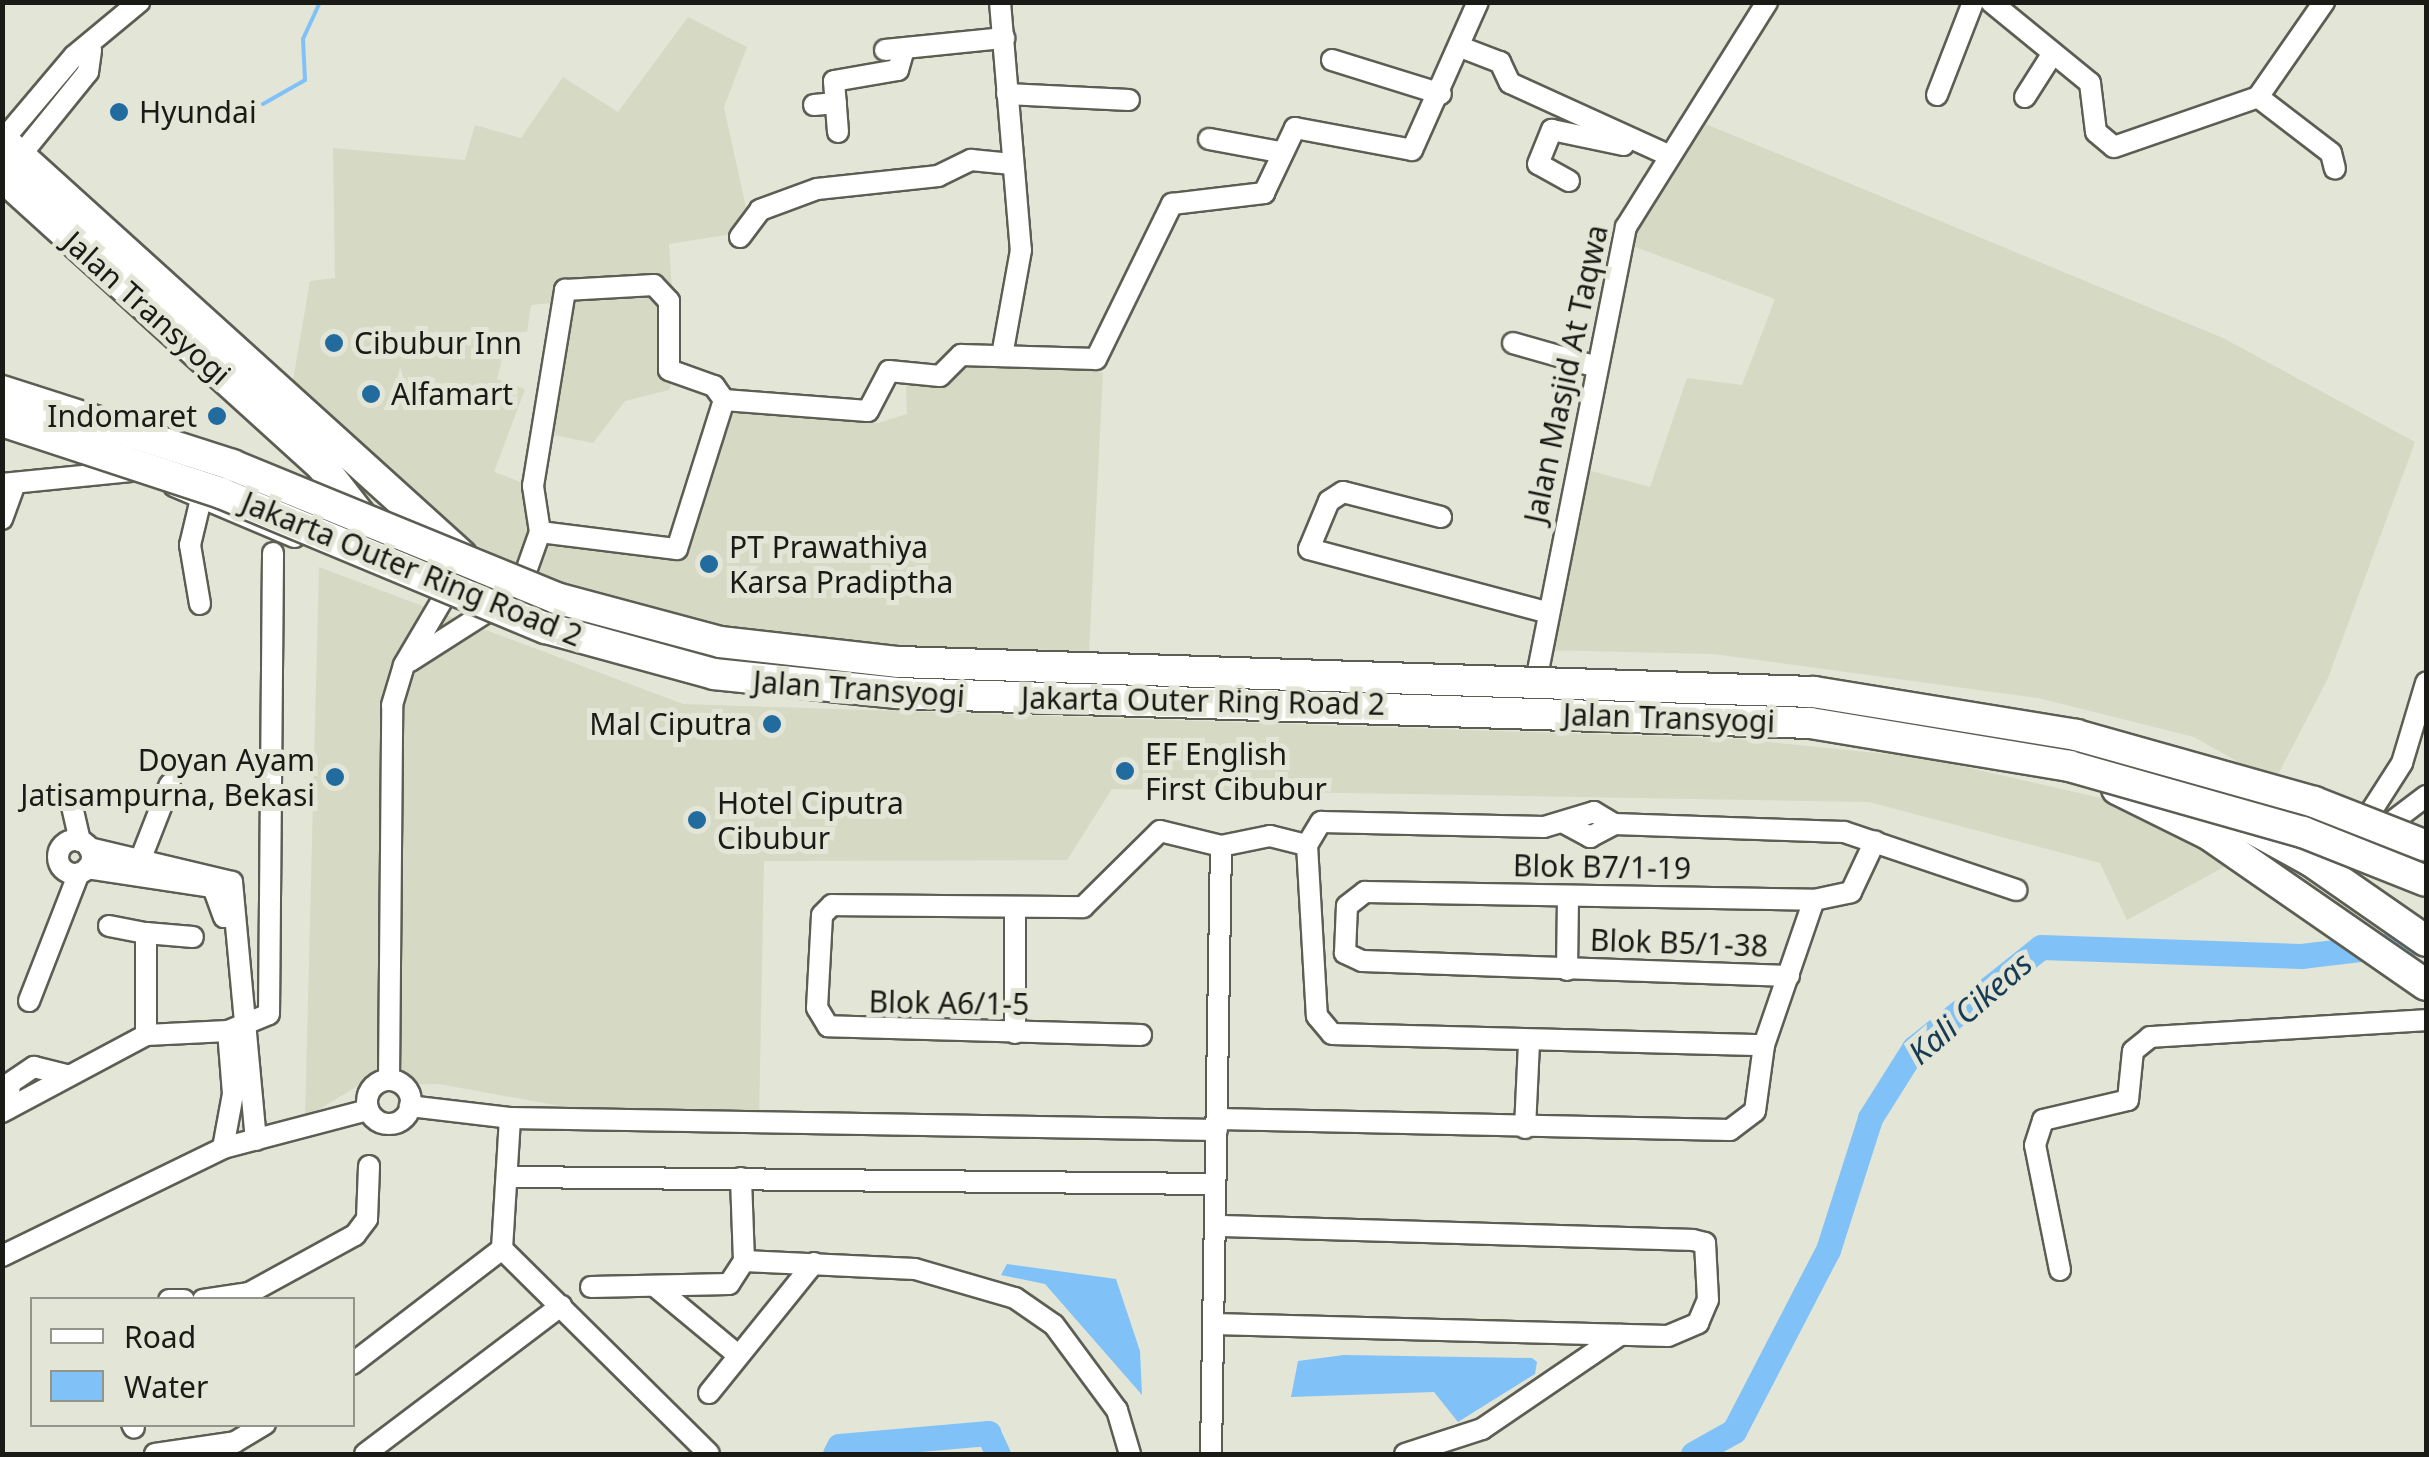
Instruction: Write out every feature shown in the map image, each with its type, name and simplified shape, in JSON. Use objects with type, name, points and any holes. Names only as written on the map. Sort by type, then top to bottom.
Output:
[{"type":"highway","name":"Jalan Transyogi","points":[[6,150],[38,210],[321,465],[364,518],[418,556],[506,601],[582,650],[706,678],[1303,706],[1885,725],[1981,737],[2184,820],[2426,984]]},
{"type":"highway","name":"Jalan Transyogi","points":[[6,150],[506,601],[616,630],[710,649],[1537,676],[1952,702],[2146,766],[2331,874],[2426,941]]},
{"type":"highway","points":[[2,198],[38,210]]},
{"type":"highway","name":"Jakarta Outer Ring Road 2","points":[[2,391],[232,465],[556,598],[720,642],[899,662],[1814,692],[2076,735],[2314,802],[2426,846]]},
{"type":"highway","name":"Jakarta Outer Ring Road 2","points":[[2,421],[222,493],[546,628],[714,674],[898,693],[1720,715],[1848,728],[2069,766],[2303,832],[2426,881]]},
{"type":"highway","points":[[1298,668],[1309,692],[1303,706]]},
{"type":"highway","points":[[1354,671],[1343,680],[1354,708]]},
{"type":"street","points":[[6,150],[74,56],[91,50],[139,2]]},
{"type":"street","points":[[1000,2],[1019,292],[1004,350]]},
{"type":"street","points":[[724,400],[868,411],[890,371],[940,376],[961,355],[1004,350],[1096,359],[1172,204],[1264,193],[1280,152],[1295,128],[1412,150],[1463,48],[1478,2]]},
{"type":"street","name":"Jalan Masjid At Taqwa","points":[[1537,676],[1546,612],[1626,227],[1659,151],[1767,2]]},
{"type":"street","points":[[1937,95],[1973,2]]},
{"type":"street","points":[[1991,2],[2090,83],[2096,132],[2114,148],[2258,98],[2324,2]]},
{"type":"street","points":[[838,132],[837,78],[898,70],[895,50],[1004,38]]},
{"type":"street","points":[[1463,48],[1500,62],[1510,83],[1659,151]]},
{"type":"street","points":[[2025,98],[2054,53]]},
{"type":"street","points":[[1332,60],[1441,94]]},
{"type":"street","points":[[1007,94],[1129,100]]},
{"type":"street","points":[[2258,98],[2331,153],[2335,169]]},
{"type":"street","points":[[814,105],[836,103]]},
{"type":"street","points":[[1568,181],[1538,164],[1558,128],[1659,151]]},
{"type":"street","points":[[1209,139],[1280,152]]},
{"type":"street","points":[[740,237],[760,210],[817,189],[938,176],[971,160],[1012,164]]},
{"type":"street","points":[[404,665],[506,601],[540,532],[533,486],[565,290],[654,285],[669,301],[669,370],[714,386],[724,400]]},
{"type":"street","points":[[1513,342],[1597,367]]},
{"type":"street","points":[[540,532],[677,550],[724,400]]},
{"type":"street","points":[[2,519],[9,484],[125,469],[200,503],[313,542],[387,560],[418,556]]},
{"type":"street","points":[[1441,517],[1343,492],[1329,501],[1309,550],[1546,612]]},
{"type":"street","points":[[200,503],[190,545],[200,604]]},
{"type":"street","points":[[5,1111],[146,1035],[235,1030],[271,1005],[274,553]]},
{"type":"street","points":[[388,1080],[391,724],[404,665],[455,578]]},
{"type":"street","points":[[2331,874],[2402,763],[2426,682]]},
{"type":"street","points":[[2402,763],[2410,784],[2426,788]]},
{"type":"street","points":[[141,858],[170,784]]},
{"type":"street","points":[[2331,874],[2426,796]]},
{"type":"street","points":[[29,1000],[84,857],[70,802]]},
{"type":"street","points":[[1764,1045],[1529,1042],[1325,1030],[1307,845],[1320,822],[1564,823],[1590,837],[1614,824],[1844,832],[2016,890]]},
{"type":"street","name":"Blok A6/1-5","points":[[1141,1035],[855,1032],[828,1026],[817,1008],[822,915],[832,906],[1015,910],[1083,907],[1160,831],[1221,846]]},
{"type":"street","points":[[1211,1454],[1221,846],[1270,836],[1307,845]]},
{"type":"street","name":"Blok B7/1-19","points":[[1346,953],[1346,906],[1365,892],[1814,900],[1850,892],[1875,841]]},
{"type":"street","points":[[84,857],[219,891],[235,1030],[256,1140]]},
{"type":"street","points":[[84,857],[141,858],[232,882],[233,1094],[223,1148]]},
{"type":"street","points":[[1567,970],[1568,897]]},
{"type":"street","points":[[410,1106],[510,1118],[1730,1130],[1755,1111],[1764,1045],[1814,900]]},
{"type":"street","points":[[1015,910],[1016,1033]]},
{"type":"street","points":[[108,926],[146,934],[193,937]]},
{"type":"street","points":[[146,934],[146,1035]]},
{"type":"street","name":"Blok B5/1-38","points":[[1346,953],[1567,970],[1789,976]]},
{"type":"street","points":[[2060,1270],[2035,1145],[2043,1120],[2128,1100],[2133,1051],[2150,1037],[2426,1020]]},
{"type":"street","points":[[1526,1128],[1529,1042]]},
{"type":"street","points":[[388,1080],[406,1088],[410,1106]]},
{"type":"street","points":[[368,1110],[370,1090],[388,1080]]},
{"type":"street","points":[[2,1256],[223,1148],[368,1110],[394,1123],[410,1106]]},
{"type":"street","points":[[355,1362],[502,1249],[512,1177],[510,1118]]},
{"type":"street","points":[[222,1297],[249,1293],[355,1235],[368,1218],[369,1166]]},
{"type":"street","points":[[512,1177],[1214,1184]]},
{"type":"street","points":[[590,1287],[728,1284],[744,1261],[741,1178]]},
{"type":"street","points":[[1214,1324],[1668,1336],[1698,1323],[1708,1300],[1705,1244],[1215,1226]]},
{"type":"street","points":[[502,1249],[708,1454]]},
{"type":"street","points":[[744,1261],[915,1269],[1015,1298],[1054,1324],[1117,1410],[1130,1454]]},
{"type":"street","points":[[709,1393],[814,1263]]},
{"type":"street","points":[[656,1287],[738,1354]]},
{"type":"street","points":[[365,1454],[561,1306]]},
{"type":"street","points":[[1405,1454],[1482,1429],[1620,1335]]},
{"type":"street","points":[[155,1454],[235,1442],[261,1427]]},
{"type":"shaded area","points":[[688,17],[747,47],[724,107],[751,231],[669,244],[677,368],[669,390],[625,401],[593,443],[539,432],[561,302],[531,305],[527,332],[508,333],[497,379],[525,389],[494,472],[536,488],[542,541],[677,555],[726,407],[878,423],[907,414],[906,385],[948,387],[963,365],[1048,363],[1103,373],[1089,651],[826,645],[686,625],[531,576],[446,527],[292,386],[310,281],[335,278],[333,148],[465,160],[475,125],[521,138],[563,77],[618,112]]},
{"type":"shaded area","points":[[1701,122],[2223,338],[2415,442],[2328,678],[2274,782],[2194,737],[2038,698],[1713,654],[1541,650],[1584,469],[1650,487],[1687,378],[1742,385],[1775,299],[1630,245]]},
{"type":"shaded area","points":[[319,567],[683,704],[1739,739],[1926,758],[2105,799],[2233,862],[2127,920],[2100,863],[1869,802],[1112,789],[1067,860],[764,861],[759,1121],[632,1119],[439,1084],[359,1085],[305,1118]]},
{"type":"water","points":[[1007,1264],[1116,1279],[1140,1351],[1142,1395],[1045,1284],[1001,1275]]},
{"type":"water","points":[[1344,1355],[1532,1358],[1537,1362],[1535,1374],[1458,1422],[1434,1392],[1291,1397],[1298,1361]]},
{"type":"waterway","points":[[263,104],[305,80],[303,39],[320,2]]},
{"type":"waterway","name":"Kali Cikeas","points":[[1693,1454],[1734,1431],[1828,1250],[1870,1118],[1914,1048],[2041,947],[2301,956],[2426,941]]},
{"type":"waterway","name":"Kali Cikeas","points":[[835,1454],[839,1446],[988,1433],[998,1454]]},
{"type":"place","name":"Hyundai","points":[[119,112]]},
{"type":"place","name":"Cibubur Inn","points":[[334,343]]},
{"type":"place","name":"Alfamart","points":[[371,394]]},
{"type":"place","name":"Indomaret","points":[[217,416]]},
{"type":"place","name":"PT Prawathiya Karsa Pradiptha","points":[[709,564]]},
{"type":"place","name":"Mal Ciputra","points":[[772,724]]},
{"type":"place","name":"EF English First Cibubur","points":[[1125,771]]},
{"type":"place","name":"Doyan Ayam Jatisampurna, Bekasi","points":[[335,777]]},
{"type":"place","name":"Hotel Ciputra Cibubur","points":[[697,820]]}]
